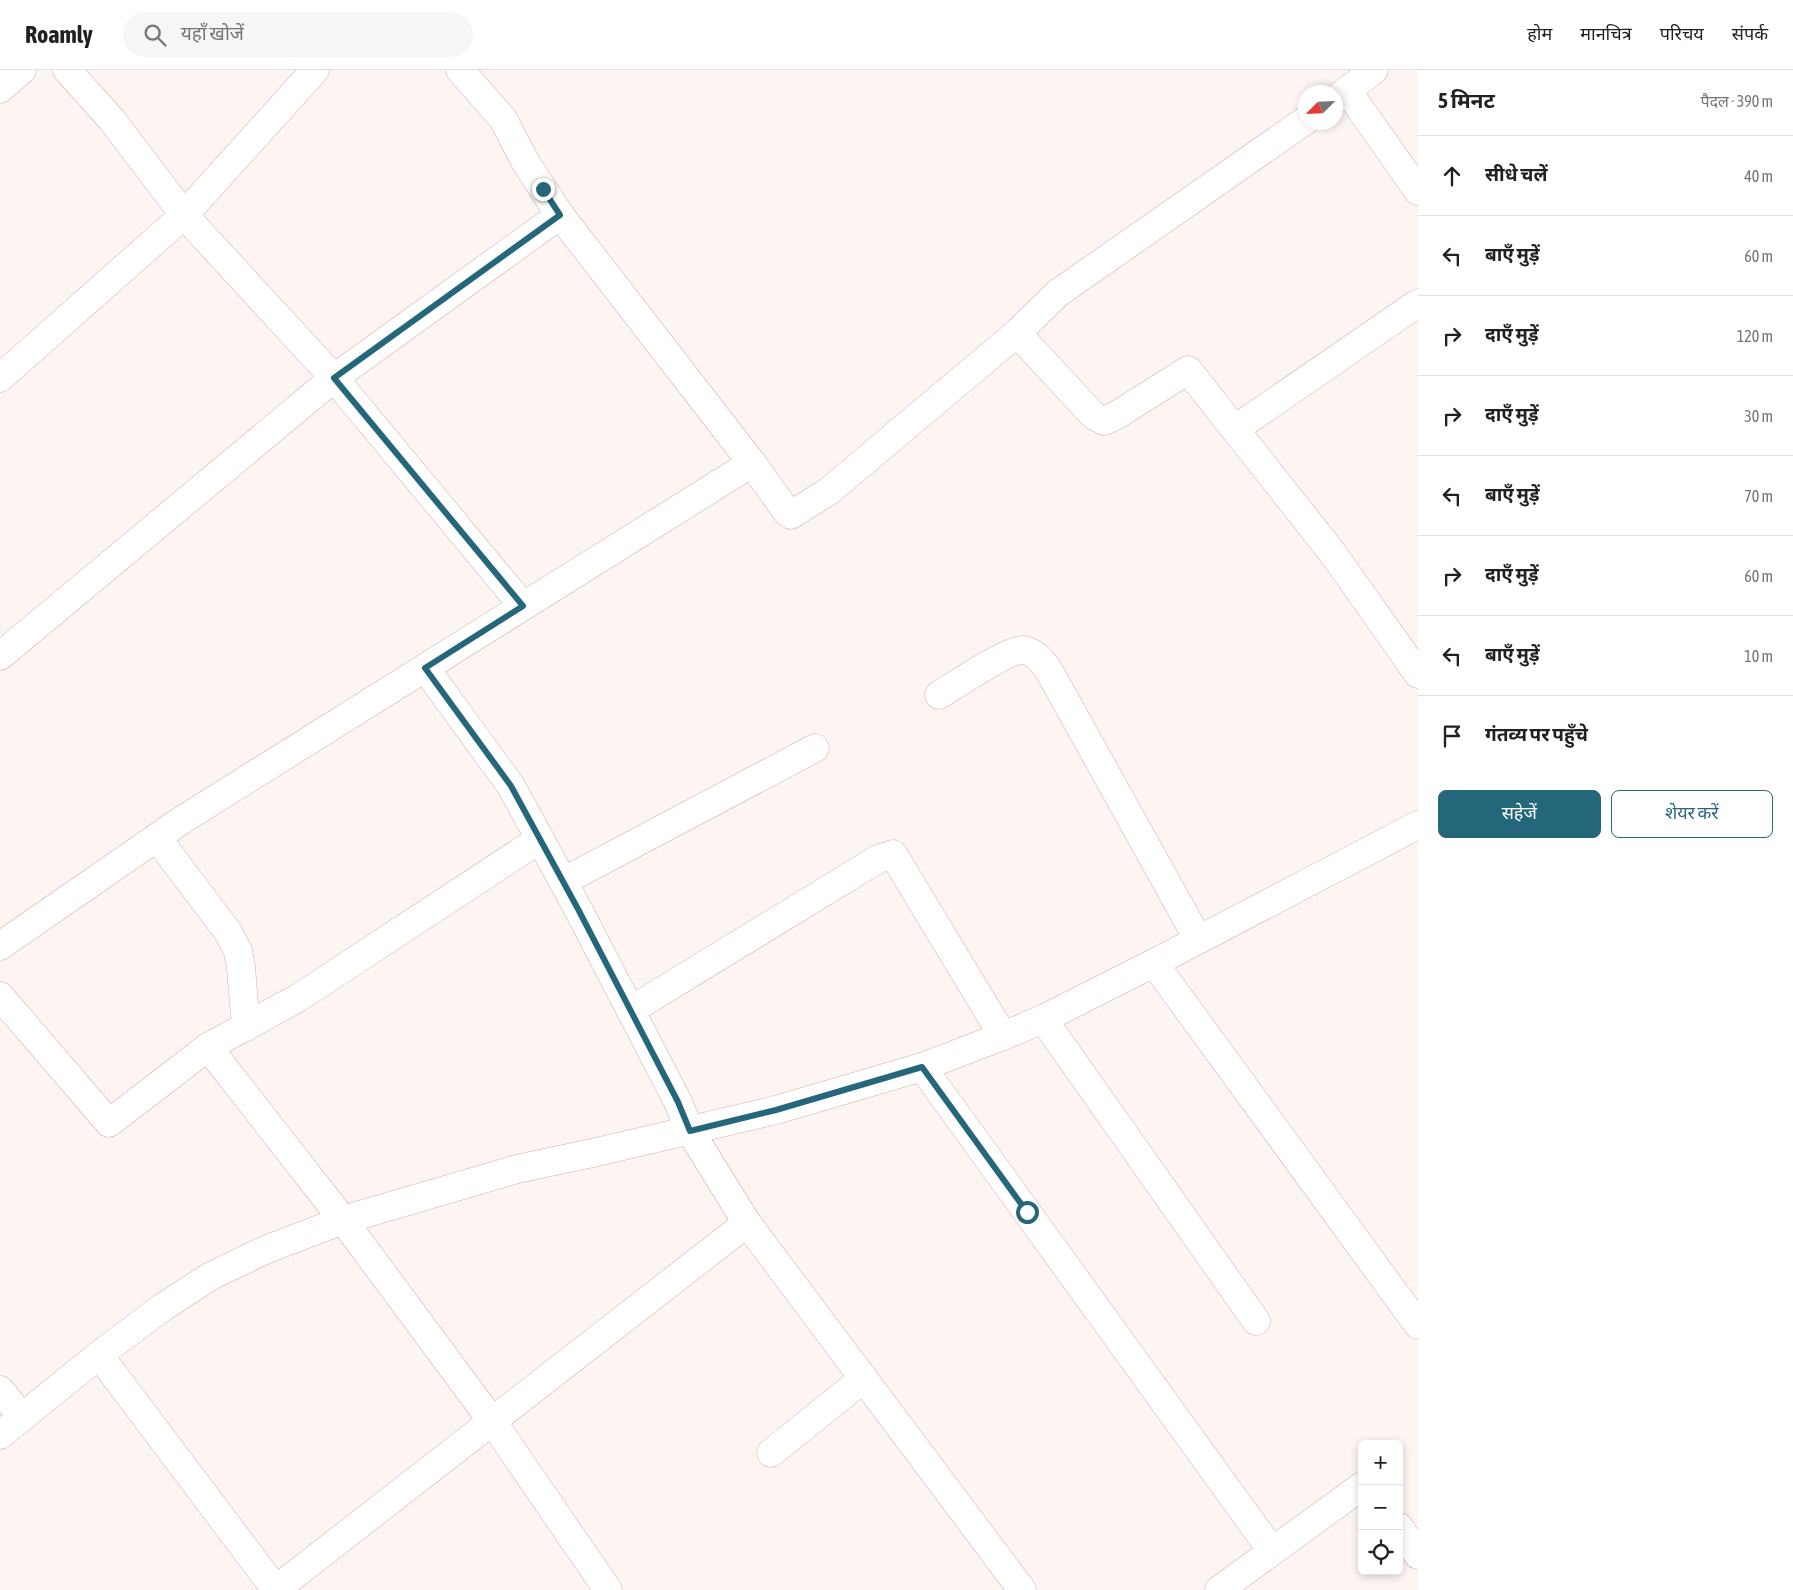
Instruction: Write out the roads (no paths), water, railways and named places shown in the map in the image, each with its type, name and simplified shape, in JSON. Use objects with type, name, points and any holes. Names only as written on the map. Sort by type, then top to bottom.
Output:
[{"type":"street","points":[[0,89],[22,70]]},
{"type":"street","points":[[67,70],[112,120],[184,215],[334,378],[523,606]]},
{"type":"street","points":[[0,378],[184,215],[315,70]]},
{"type":"street","points":[[460,70],[503,119],[526,163],[560,215],[791,515],[829,491],[1016,333],[1058,292],[1298,126]]},
{"type":"street","points":[[1343,93],[1374,70]]},
{"type":"street","points":[[1343,95],[1418,190]]},
{"type":"street","points":[[0,656],[334,378],[560,215]]},
{"type":"street","points":[[1235,429],[1418,303]]},
{"type":"street","points":[[1016,333],[1093,414],[1104,421],[1118,415],[1188,370],[1334,555],[1418,674]]},
{"type":"street","points":[[1,942],[182,820],[752,462]]},
{"type":"street","points":[[938,695],[1008,654],[1022,650],[1036,654],[1048,669],[1198,940]]},
{"type":"street","points":[[425,668],[511,786],[564,881],[678,1102],[690,1131],[747,1223],[1022,1590]]},
{"type":"street","points":[[564,881],[815,748]]},
{"type":"street","points":[[0,1435],[99,1354],[163,1307],[211,1276],[265,1250],[343,1220],[517,1169],[776,1110],[922,1067],[1043,1019],[1418,825]]},
{"type":"street","points":[[157,838],[228,932],[238,950],[246,1027]]},
{"type":"street","points":[[0,996],[109,1123],[208,1047],[298,998],[540,839]]},
{"type":"street","points":[[630,1010],[878,859],[893,854],[1003,1036]]},
{"type":"street","points":[[1154,963],[1418,1325]]},
{"type":"street","points":[[1043,1019],[1256,1321]]},
{"type":"street","points":[[208,1047],[343,1220],[492,1421],[608,1590]]},
{"type":"street","points":[[922,1067],[1272,1551]]},
{"type":"street","points":[[99,1354],[276,1590],[747,1223]]},
{"type":"street","points":[[771,1453],[864,1378]]},
{"type":"street","points":[[0,1390],[22,1417]]},
{"type":"street","points":[[1219,1590],[1358,1489]]},
{"type":"street","points":[[1401,1530],[1418,1555]]}]
